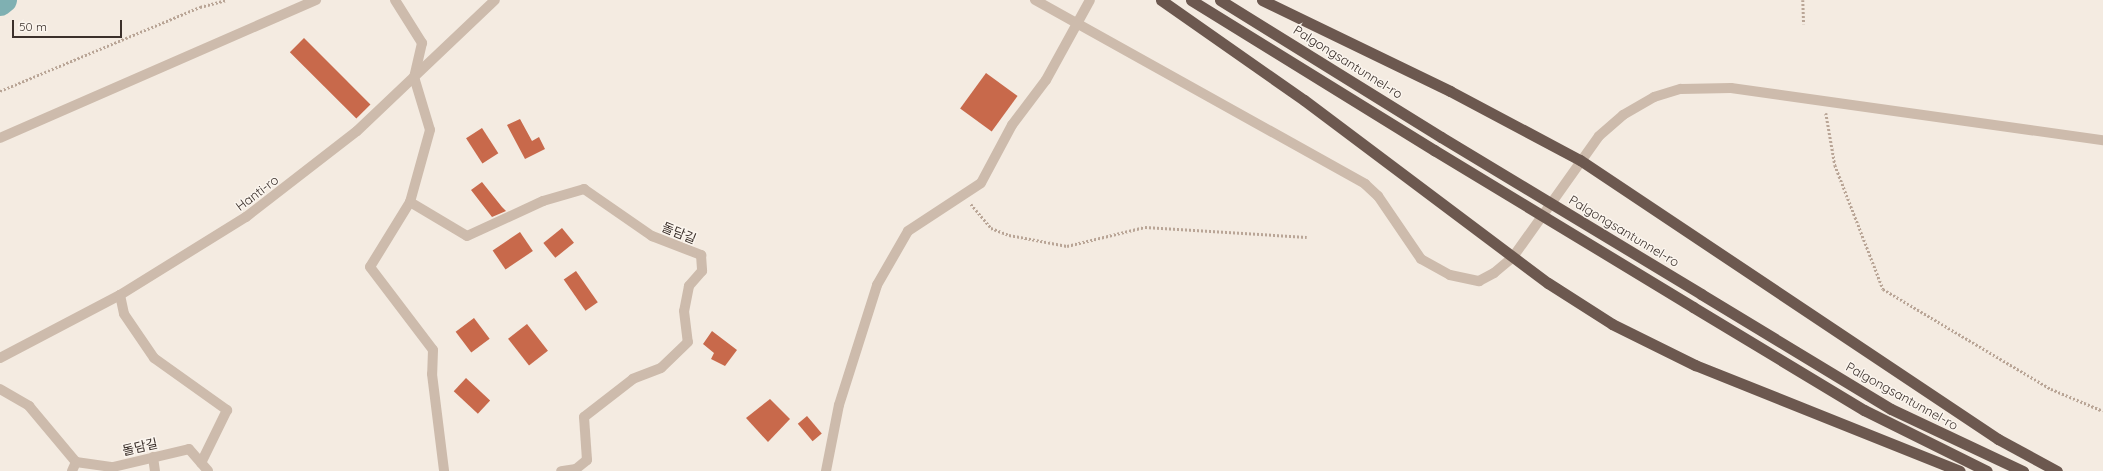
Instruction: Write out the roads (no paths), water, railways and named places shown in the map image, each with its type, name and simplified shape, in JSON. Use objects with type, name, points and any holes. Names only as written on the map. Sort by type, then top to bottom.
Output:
[{"type":"highway","points":[[1161,0],[1304,100],[1513,257],[1612,324],[1695,365],[1960,471]]},
{"type":"highway","points":[[1191,0],[1434,150],[1870,413],[1987,471]]},
{"type":"highway","name":"Palgongsantunnel-ro","points":[[1220,0],[1441,137],[1891,409],[2023,471]]},
{"type":"highway","points":[[1262,0],[1450,91],[1580,160],[1998,439],[2057,471]]},
{"type":"street","points":[[0,138],[316,0]]},
{"type":"street","points":[[395,0],[422,43],[414,77],[430,130],[410,202],[370,267],[433,350],[432,374],[444,471]]},
{"type":"street","name":"Hanti-ro","points":[[0,358],[120,295],[219,236],[273,198],[357,131],[495,0]]},
{"type":"street","points":[[1035,0],[1078,23],[1131,57],[1365,184],[1391,214],[1412,248],[1435,269],[1479,280],[1494,274],[1513,257],[1580,160],[1623,116],[1654,97],[1681,89],[1731,88],[2103,140]]},
{"type":"street","points":[[826,471],[839,405],[877,285],[908,231],[981,183],[1012,125],[1046,80],[1090,0]]},
{"type":"street","name":"돌담길","points":[[410,202],[467,236],[543,201],[584,189],[652,236],[701,255],[702,271],[688,286],[684,311],[688,342],[661,368],[633,379],[584,417],[587,460],[576,469],[560,471]]},
{"type":"street","points":[[120,295],[124,314],[154,358],[227,410],[201,463]]},
{"type":"street","points":[[0,389],[29,406],[74,467]]},
{"type":"street","name":"돌담길","points":[[74,467],[113,467],[189,449],[208,471]]},
{"type":"street","points":[[153,457],[155,471]]},
{"type":"waterway","points":[[0,3],[4,0]]}]
